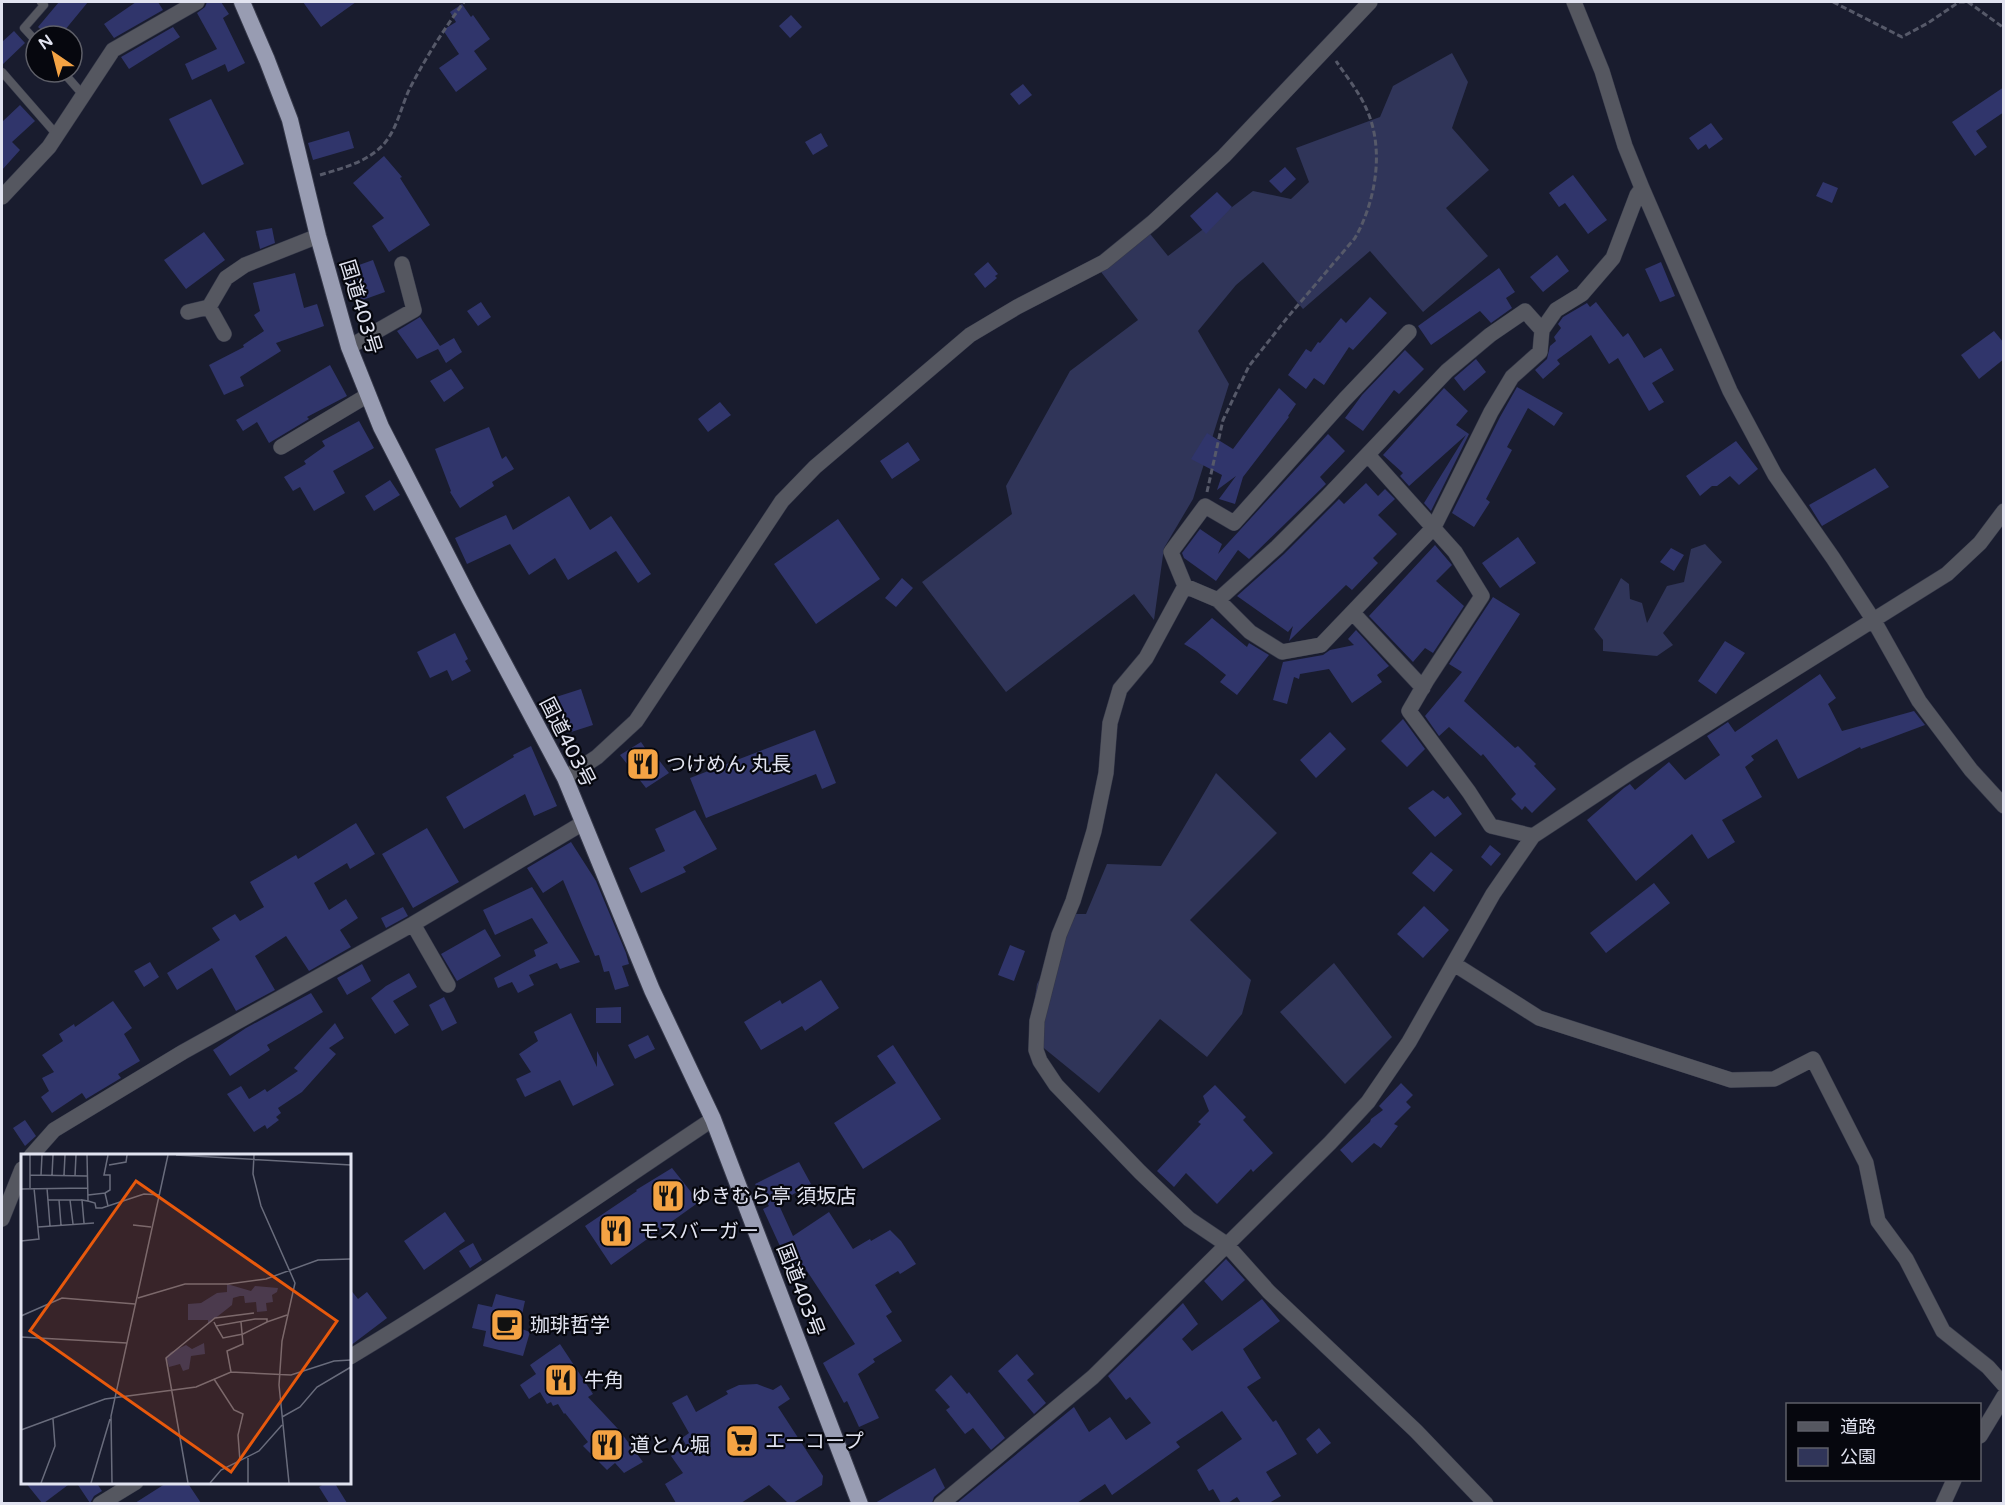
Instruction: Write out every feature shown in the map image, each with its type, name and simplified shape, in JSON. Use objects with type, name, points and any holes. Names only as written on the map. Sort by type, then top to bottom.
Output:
[{"type":"highway","name":"国道403号","points":[[242,2],[290,120],[318,236],[349,347],[381,427],[565,778],[652,990],[713,1119],[860,1503]]},
{"type":"street","points":[[2,197],[49,147],[113,50],[197,2]]},
{"type":"street","points":[[565,778],[597,758],[636,721],[782,501],[815,467],[970,335],[1017,307],[1104,262],[1153,222],[1224,156],[1370,2]]},
{"type":"street","points":[[1574,2],[1602,71],[1625,146],[1642,189],[1730,391],[1747,423],[1775,475],[1874,621],[1919,701],[1971,770],[2004,806]]},
{"type":"street","points":[[1409,332],[1234,522],[1205,506],[1171,552],[1185,586],[1218,600],[1250,632],[1282,652],[1321,645],[1434,527],[1491,412],[1512,377],[1540,352],[1542,330],[1556,310],[1582,294],[1613,258],[1637,195],[1642,189]]},
{"type":"street","points":[[188,312],[209,307],[226,278],[245,265],[318,236]]},
{"type":"street","points":[[349,347],[414,310],[402,264]]},
{"type":"street","points":[[209,307],[224,334]]},
{"type":"street","points":[[1218,600],[1277,547],[1447,371],[1490,335],[1525,311],[1542,330]]},
{"type":"street","points":[[281,447],[368,395]]},
{"type":"street","points":[[1368,455],[1455,552],[1482,596],[1409,711],[1469,792],[1491,826],[1533,836]]},
{"type":"street","points":[[941,1503],[1092,1377],[1368,1102],[1409,1042],[1493,894],[1533,836],[1635,769],[1947,574],[1980,543],[2004,511]]},
{"type":"street","points":[[1185,586],[1146,658],[1120,689],[1110,723],[1106,773],[1094,831],[1073,901],[1059,935],[1037,1021],[1036,1050],[1048,1075],[1056,1085],[1140,1172],[1189,1219],[1226,1244],[1269,1292],[1416,1431],[1486,1503]]},
{"type":"street","points":[[1353,613],[1423,687]]},
{"type":"street","points":[[32,1154],[54,1130],[183,1052],[413,924],[583,824]]},
{"type":"street","points":[[413,924],[448,985]]},
{"type":"street","points":[[1454,964],[1539,1018],[1731,1080],[1774,1079],[1813,1059],[1866,1162],[1878,1221],[1906,1259],[1943,1331],[1988,1367],[2004,1385]]},
{"type":"street","points":[[351,1356],[521,1248],[713,1119]]},
{"type":"street","points":[[2,1219],[21,1172]]},
{"type":"street","points":[[1981,1434],[2004,1396]]},
{"type":"street","points":[[1943,1503],[1953,1481]]},
{"type":"street","points":[[100,1503],[133,1484]]},
{"type":"lane","points":[[27,24],[44,5],[41,2]]},
{"type":"lane","points":[[2,72],[57,135]]},
{"type":"lane","points":[[74,84],[84,96]]},
{"type":"path","points":[[304,180],[363,161],[383,145],[437,39],[464,2]]},
{"type":"path","points":[[1833,2],[1902,37],[1959,2],[1968,2],[2004,28]]},
{"type":"path","points":[[1205,506],[1207,486],[1216,456],[1218,435],[1244,375],[1287,318],[1355,238],[1363,223],[1373,191],[1376,144],[1374,128],[1366,107],[1327,48]]},
{"type":"green space","points":[[1452,53],[1468,82],[1452,128],[1489,170],[1446,208],[1488,256],[1423,312],[1370,251],[1303,309],[1263,262],[1236,285],[1198,331],[1229,384],[1193,499],[1164,548],[1154,620],[1134,594],[1006,692],[922,582],[1012,514],[1006,486],[1070,371],[1138,320],[1098,268],[1147,230],[1168,256],[1253,191],[1291,199],[1309,182],[1296,148],[1380,117],[1393,86]]},
{"type":"green space","points":[[1705,544],[1722,562],[1663,633],[1673,645],[1657,656],[1603,651],[1603,640],[1594,629],[1621,578],[1629,584],[1630,599],[1642,603],[1647,623],[1667,586],[1684,582],[1691,549]]},
{"type":"green space","points":[[1216,773],[1277,833],[1190,920],[1251,980],[1242,1014],[1207,1057],[1160,1019],[1099,1093],[1029,1036],[1037,984],[1074,914],[1086,914],[1107,864],[1161,866]]},
{"type":"green space","points":[[1334,963],[1392,1037],[1345,1084],[1280,1012]]},
{"type":"building","points":[[59,2],[88,2],[70,24],[41,24]]},
{"type":"building","points":[[136,2],[158,2],[163,10],[114,38],[104,24]]},
{"type":"building","points":[[207,2],[221,2],[229,14],[223,18],[245,63],[228,72],[225,64],[192,80],[185,64],[217,49],[197,13],[205,7]]},
{"type":"building","points":[[303,2],[356,2],[321,27]]},
{"type":"building","points":[[462,4],[490,39],[474,51],[487,69],[456,92],[439,68],[459,54],[443,30],[456,22],[450,12]]},
{"type":"building","points":[[791,15],[802,27],[790,38],[779,26]]},
{"type":"building","points":[[173,27],[180,37],[129,69],[121,57]]},
{"type":"building","points":[[14,31],[24,42],[2,65],[2,42]]},
{"type":"building","points":[[1023,84],[1032,95],[1019,105],[1010,94]]},
{"type":"building","points":[[2004,87],[2004,112],[1976,131],[1987,147],[1975,156],[1952,122]]},
{"type":"building","points":[[211,99],[244,164],[202,185],[169,119]]},
{"type":"building","points":[[20,105],[35,121],[12,142],[20,150],[2,170],[2,122]]},
{"type":"building","points":[[1711,123],[1723,139],[1709,149],[1706,144],[1698,150],[1689,138]]},
{"type":"building","points":[[349,131],[354,148],[313,160],[308,143]]},
{"type":"building","points":[[821,133],[828,146],[813,155],[805,142]]},
{"type":"building","points":[[384,156],[402,177],[400,178],[430,225],[389,252],[372,226],[384,218],[353,183]]},
{"type":"building","points":[[1285,167],[1296,179],[1281,193],[1269,181]]},
{"type":"building","points":[[1573,175],[1607,220],[1588,234],[1565,203],[1559,207],[1549,193]]},
{"type":"building","points":[[1823,182],[1838,188],[1832,203],[1816,196]]},
{"type":"building","points":[[1217,192],[1232,207],[1206,234],[1190,216]]},
{"type":"building","points":[[272,228],[275,243],[260,249],[256,231]]},
{"type":"building","points":[[204,232],[225,260],[186,289],[164,260]]},
{"type":"building","points":[[1557,255],[1569,271],[1543,292],[1530,277]]},
{"type":"building","points":[[373,260],[385,292],[357,302],[345,270]]},
{"type":"building","points":[[988,262],[998,274],[995,276],[997,278],[985,288],[974,274]]},
{"type":"building","points":[[1661,262],[1675,296],[1660,302],[1645,269]]},
{"type":"building","points":[[1499,268],[1515,292],[1506,298],[1512,308],[1491,323],[1480,311],[1431,345],[1418,326]]},
{"type":"building","points":[[295,273],[304,308],[317,304],[324,326],[276,343],[281,351],[240,377],[244,386],[224,395],[209,365],[244,347],[243,345],[264,331],[254,315],[260,311],[253,283]]},
{"type":"building","points":[[1370,297],[1387,313],[1353,350],[1349,347],[1324,385],[1314,378],[1306,389],[1288,375],[1306,349],[1311,352],[1341,318],[1346,323]]},
{"type":"building","points":[[481,302],[491,317],[478,326],[467,311]]},
{"type":"building","points":[[1596,302],[1623,337],[1628,333],[1644,358],[1661,348],[1674,370],[1652,383],[1664,402],[1649,411],[1618,358],[1609,364],[1591,335],[1557,360],[1560,364],[1543,379],[1535,370],[1547,359],[1550,346],[1556,341],[1554,337],[1561,328],[1558,324],[1563,317],[1587,303],[1590,307]]},
{"type":"building","points":[[420,317],[440,346],[454,338],[462,352],[446,363],[438,349],[417,359],[397,331]]},
{"type":"building","points":[[1994,331],[2004,343],[2004,359],[1979,379],[1961,355]]},
{"type":"building","points":[[1405,350],[1424,369],[1399,394],[1394,390],[1363,431],[1345,418],[1362,395]]},
{"type":"building","points":[[1476,359],[1486,372],[1464,391],[1454,378]]},
{"type":"building","points":[[330,365],[347,396],[307,417],[309,419],[269,443],[257,422],[243,431],[236,420]]},
{"type":"building","points":[[451,369],[464,388],[444,402],[430,381]]},
{"type":"building","points":[[1517,387],[1563,413],[1554,426],[1528,408],[1507,447],[1512,450],[1486,499],[1490,502],[1474,527],[1452,513]]},
{"type":"building","points":[[1279,388],[1296,404],[1289,417],[1243,477],[1235,504],[1219,499],[1236,476],[1217,490],[1222,475],[1191,459],[1207,433],[1233,449]]},
{"type":"building","points":[[1444,388],[1468,411],[1456,425],[1469,434],[1431,511],[1424,503],[1466,435],[1409,486],[1400,476],[1403,473],[1383,455]]},
{"type":"building","points":[[720,402],[731,415],[708,432],[698,419]]},
{"type":"building","points":[[359,421],[374,448],[333,471],[345,493],[314,511],[300,487],[293,491],[284,477],[306,464],[304,461],[325,446],[322,441]]},
{"type":"building","points":[[489,427],[502,459],[506,456],[514,469],[492,482],[494,486],[460,508],[450,492],[435,449]]},
{"type":"building","points":[[1328,434],[1345,451],[1320,477],[1326,484],[1249,559],[1238,550],[1216,581],[1184,558],[1182,553],[1200,529],[1222,544],[1218,554]]},
{"type":"building","points":[[1736,441],[1758,469],[1739,485],[1730,476],[1700,496],[1686,476]]},
{"type":"building","points":[[908,442],[920,460],[892,479],[880,461]]},
{"type":"building","points":[[1875,468],[1889,487],[1822,526],[1809,505]]},
{"type":"building","points":[[390,480],[400,495],[374,511],[365,496]]},
{"type":"building","points":[[1366,483],[1378,496],[1385,489],[1395,499],[1378,515],[1397,534],[1373,558],[1378,563],[1352,590],[1346,585],[1289,641],[1293,626],[1288,632],[1237,596],[1284,554],[1339,499],[1344,504]]},
{"type":"building","points":[[569,496],[590,530],[611,516],[651,574],[638,583],[616,551],[568,580],[555,558],[529,575],[510,544],[467,564],[455,538],[506,515],[513,530]]},
{"type":"building","points":[[838,519],[880,579],[816,624],[774,564]]},
{"type":"building","points":[[1518,537],[1536,563],[1500,588],[1482,563]]},
{"type":"building","points":[[1435,545],[1452,565],[1436,581],[1464,606],[1433,653],[1425,648],[1413,662],[1369,616]]},
{"type":"building","points":[[1671,548],[1684,555],[1674,571],[1660,562]]},
{"type":"building","points":[[902,578],[913,588],[896,607],[885,598]]},
{"type":"building","points":[[1493,597],[1520,614],[1464,701],[1515,748],[1518,746],[1556,789],[1532,813],[1525,806],[1522,810],[1511,799],[1516,794],[1483,754],[1481,756],[1449,727],[1439,736],[1425,716],[1462,672],[1449,664]]},
{"type":"building","points":[[1212,618],[1247,647],[1249,643],[1269,655],[1237,695],[1220,682],[1226,675],[1184,644]]},
{"type":"building","points":[[1356,630],[1389,666],[1377,675],[1382,682],[1352,703],[1329,669],[1300,674],[1299,679],[1294,677],[1287,704],[1273,700],[1283,662],[1323,655],[1330,650],[1354,645],[1348,639]]},
{"type":"building","points":[[455,633],[468,659],[465,661],[471,671],[452,681],[447,670],[430,678],[417,652]]},
{"type":"building","points":[[1725,641],[1745,653],[1716,694],[1698,681]]},
{"type":"building","points":[[1820,674],[1836,698],[1828,704],[1842,731],[1914,711],[1925,725],[1861,749],[1860,747],[1798,779],[1777,739],[1751,756],[1754,760],[1745,767],[1762,797],[1722,820],[1735,842],[1708,859],[1692,834],[1636,881],[1587,820],[1624,788],[1630,784],[1635,790],[1669,762],[1685,780],[1720,755],[1707,736],[1728,722],[1735,732]]},
{"type":"building","points":[[581,689],[593,725],[568,733],[556,697]]},
{"type":"building","points":[[1403,719],[1425,749],[1407,767],[1381,741]]},
{"type":"building","points":[[815,730],[836,783],[822,789],[816,774],[706,818],[690,778]]},
{"type":"building","points":[[1330,732],[1346,749],[1316,778],[1300,760]]},
{"type":"building","points":[[641,742],[654,761],[658,759],[669,773],[646,788],[620,755]]},
{"type":"building","points":[[531,746],[557,806],[534,816],[525,794],[464,829],[446,797]]},
{"type":"building","points":[[1433,790],[1444,799],[1448,796],[1462,814],[1435,837],[1408,808]]},
{"type":"building","points":[[695,810],[717,849],[683,867],[686,872],[641,893],[629,868],[665,851],[655,829]]},
{"type":"building","points":[[356,823],[375,854],[350,869],[347,863],[314,883],[329,910],[346,899],[358,918],[340,930],[351,947],[309,971],[286,936],[255,956],[275,990],[236,1011],[212,968],[177,990],[167,973],[220,940],[212,928],[235,914],[240,921],[264,907],[250,882],[296,855],[298,859]]},
{"type":"building","points":[[427,828],[459,882],[413,908],[382,854]]},
{"type":"building","points":[[571,842],[596,881],[626,953],[629,964],[622,966],[629,986],[615,990],[609,971],[604,972],[599,955],[595,956],[563,880],[543,893],[527,868]]},
{"type":"building","points":[[1490,845],[1501,854],[1491,866],[1481,857]]},
{"type":"building","points":[[1431,852],[1453,870],[1434,892],[1412,873]]},
{"type":"building","points":[[1654,883],[1670,903],[1606,953],[1590,933]]},
{"type":"building","points":[[532,887],[580,962],[560,969],[557,963],[529,975],[534,985],[518,993],[512,982],[498,988],[494,978],[536,956],[534,950],[548,943],[532,918],[495,935],[483,910]]},
{"type":"building","points":[[1424,906],[1449,930],[1423,958],[1397,934]]},
{"type":"building","points":[[403,907],[408,916],[386,928],[381,918]]},
{"type":"building","points":[[485,929],[501,956],[457,981],[441,954]]},
{"type":"building","points":[[1010,945],[1025,951],[1014,981],[998,975]]},
{"type":"building","points":[[150,962],[159,977],[144,987],[134,971]]},
{"type":"building","points":[[362,964],[371,981],[347,995],[337,978]]},
{"type":"building","points":[[409,973],[417,987],[393,1001],[409,1025],[395,1034],[371,998]]},
{"type":"building","points":[[821,980],[839,1008],[805,1031],[802,1026],[761,1050],[744,1022],[780,1000],[782,1004]]},
{"type":"building","points":[[311,993],[323,1012],[267,1045],[270,1050],[230,1076],[213,1050],[246,1028]]},
{"type":"building","points":[[444,997],[457,1023],[442,1031],[429,1005]]},
{"type":"building","points":[[113,1001],[132,1028],[124,1034],[140,1061],[118,1074],[121,1078],[86,1099],[82,1093],[52,1113],[41,1097],[49,1091],[42,1078],[54,1072],[42,1055],[63,1041],[59,1034],[74,1024],[75,1027]]},
{"type":"building","points":[[621,1007],[621,1023],[596,1023],[596,1008]]},
{"type":"building","points":[[571,1013],[597,1067],[597,1051],[614,1085],[573,1106],[560,1080],[525,1097],[516,1079],[531,1072],[519,1054],[538,1041],[534,1032]]},
{"type":"building","points":[[335,1023],[344,1038],[329,1048],[336,1054],[302,1092],[278,1108],[281,1113],[276,1117],[279,1120],[267,1129],[265,1125],[254,1132],[227,1094],[241,1086],[249,1099],[265,1089],[267,1092],[298,1071],[294,1068]]},
{"type":"building","points":[[648,1035],[655,1049],[635,1059],[628,1045]]},
{"type":"building","points":[[893,1045],[941,1119],[863,1169],[834,1123],[896,1083],[877,1056]]},
{"type":"building","points":[[1401,1083],[1413,1095],[1406,1102],[1411,1107],[1394,1124],[1398,1126],[1381,1148],[1374,1143],[1352,1163],[1340,1150],[1383,1110],[1379,1106]]},
{"type":"building","points":[[1215,1085],[1246,1117],[1243,1120],[1273,1153],[1253,1172],[1251,1169],[1217,1204],[1186,1173],[1174,1187],[1157,1171],[1201,1124],[1198,1122],[1209,1111],[1203,1096]]},
{"type":"building","points":[[25,1120],[36,1136],[25,1146],[13,1128]]},
{"type":"building","points":[[799,1162],[811,1184],[778,1203],[793,1236],[829,1212],[853,1249],[890,1230],[901,1241],[916,1264],[900,1274],[898,1271],[875,1285],[892,1312],[886,1316],[902,1341],[873,1359],[875,1362],[858,1374],[879,1418],[859,1427],[847,1401],[844,1403],[823,1363],[855,1344],[805,1268],[798,1273],[779,1244],[763,1209],[769,1206],[755,1184]]},
{"type":"building","points":[[672,1168],[699,1202],[611,1265],[585,1226]]},
{"type":"building","points":[[445,1212],[465,1241],[424,1270],[404,1241]]},
{"type":"building","points":[[473,1243],[482,1260],[470,1268],[459,1251]]},
{"type":"building","points":[[1226,1259],[1245,1280],[1222,1301],[1204,1281]]},
{"type":"building","points":[[351,1290],[358,1299],[367,1292],[387,1318],[351,1345]]},
{"type":"building","points":[[496,1294],[525,1301],[519,1328],[530,1332],[523,1356],[483,1346],[486,1331],[472,1328],[478,1304],[492,1307]]},
{"type":"building","points":[[1262,1299],[1280,1321],[1243,1349],[1261,1378],[1247,1387],[1273,1422],[1276,1420],[1297,1454],[1266,1472],[1281,1496],[1269,1503],[1241,1503],[1237,1497],[1228,1503],[1221,1503],[1213,1489],[1209,1491],[1197,1470],[1242,1439],[1222,1411],[1176,1442],[1180,1447],[1112,1495],[1105,1484],[1077,1503],[957,1503],[1074,1407],[1089,1432],[1110,1417],[1126,1440],[1151,1423],[1130,1397],[1126,1400],[1108,1376],[1183,1303],[1198,1324],[1182,1339],[1192,1351]]},
{"type":"building","points":[[560,1344],[593,1394],[588,1397],[619,1430],[643,1462],[624,1473],[615,1463],[607,1470],[583,1446],[588,1442],[558,1404],[553,1406],[551,1402],[547,1404],[540,1392],[529,1399],[520,1385],[536,1374],[530,1365]]},
{"type":"building","points":[[1017,1354],[1034,1374],[1027,1380],[1046,1403],[1034,1414],[998,1371]]},
{"type":"building","points":[[951,1375],[967,1394],[969,1392],[1005,1438],[991,1450],[973,1428],[965,1434],[946,1410],[950,1407],[935,1390]]},
{"type":"building","name":"エーコープ","points":[[757,1384],[773,1390],[781,1385],[790,1399],[778,1407],[823,1476],[822,1485],[793,1503],[788,1503],[769,1485],[741,1503],[676,1503],[665,1484],[683,1473],[671,1456],[686,1445],[682,1438],[689,1433],[672,1403],[687,1395],[696,1412],[728,1394],[726,1391],[739,1385]]},
{"type":"building","points":[[1319,1428],[1331,1443],[1317,1454],[1306,1439]]},
{"type":"building","points":[[935,1468],[945,1488],[934,1497],[932,1503],[875,1503]]},
{"type":"building","points":[[27,1484],[69,1484],[44,1503]]},
{"type":"building","points":[[77,1484],[97,1484],[102,1491],[94,1496],[90,1503]]},
{"type":"building","points":[[165,1484],[188,1484],[201,1503],[135,1503]]},
{"type":"building","points":[[324,1484],[335,1484],[347,1503],[329,1503],[319,1487]]},
{"type":"place","name":"つけめん 丸長","points":[[643,764]]},
{"type":"place","name":"ゆきむら亭 須坂店","points":[[668,1196]]},
{"type":"place","name":"モスバーガー","points":[[616,1231]]},
{"type":"place","name":"珈琲哲学","points":[[507,1325]]},
{"type":"place","name":"牛角","points":[[561,1380]]},
{"type":"place","name":"エーコープ","points":[[742,1441]]},
{"type":"place","name":"道とん堀","points":[[607,1445]]}]
